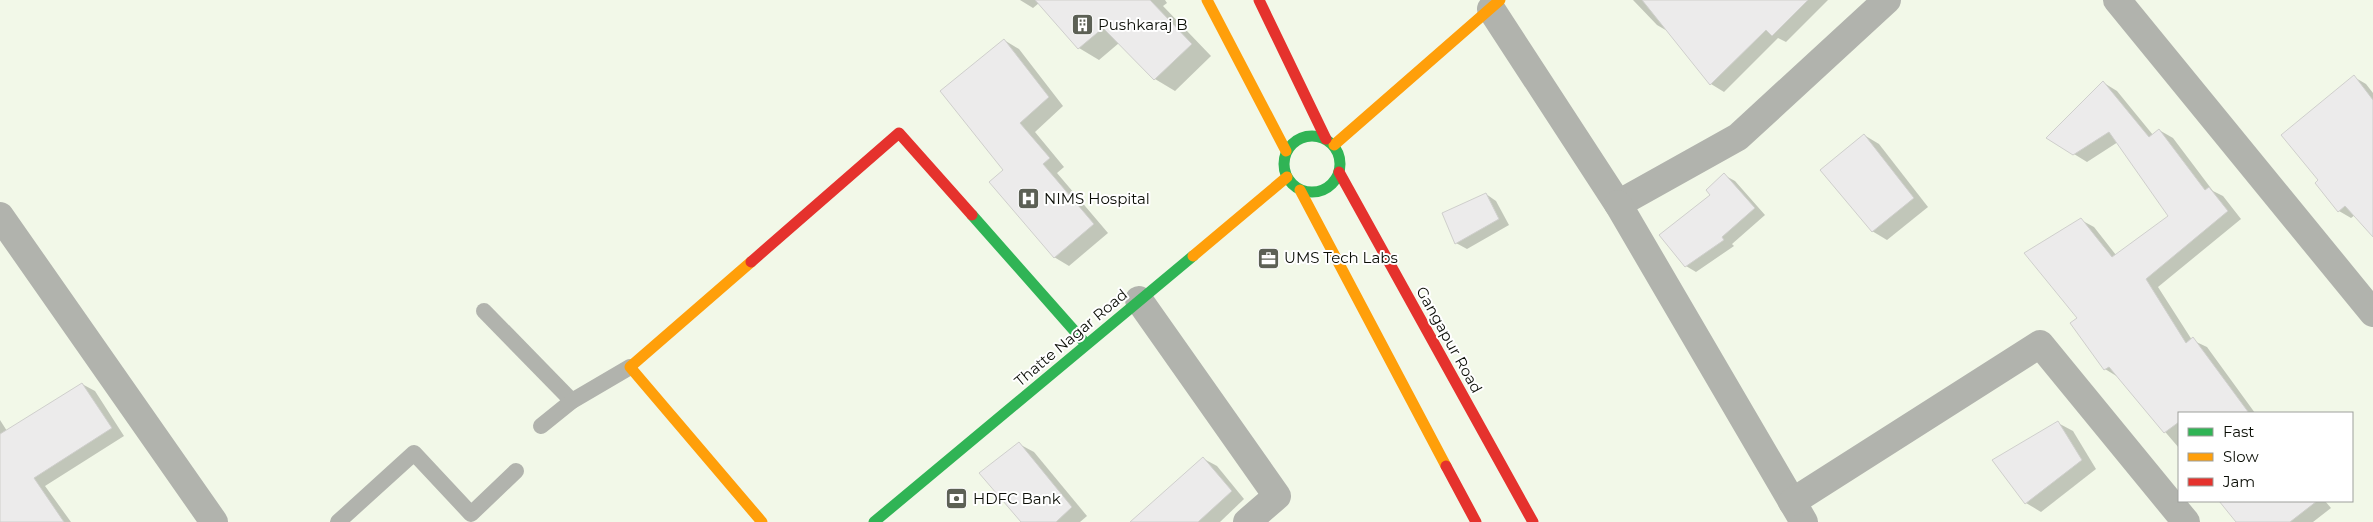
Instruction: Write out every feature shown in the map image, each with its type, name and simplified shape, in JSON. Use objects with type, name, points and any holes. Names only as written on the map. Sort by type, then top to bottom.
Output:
[{"type":"street","points":[[1207,0],[1286,150]]},
{"type":"street","points":[[1618,204],[1738,137],[1887,0]]},
{"type":"street","points":[[2117,0],[2373,313]]},
{"type":"street","points":[[1263,2],[1341,162],[1339,172],[1328,187],[1310,192],[1300,190]]},
{"type":"street","points":[[1330,142],[1496,4],[1618,204],[1798,512],[2040,344],[2186,522]]},
{"type":"street","points":[[762,522],[630,366],[899,133],[1086,344]]},
{"type":"street","points":[[1330,142],[1317,135],[1299,138],[1286,150],[1283,159],[1287,177],[1300,190],[1476,522]]},
{"type":"street","name":"Gangapur Road","points":[[1339,172],[1533,522]]},
{"type":"street","name":"Thatte Nagar Road","points":[[874,522],[1287,177]]},
{"type":"street","points":[[0,216],[214,522]]},
{"type":"street","points":[[1139,300],[1278,496],[1247,522]]},
{"type":"lane","points":[[484,311],[572,401]]},
{"type":"lane","points":[[541,426],[572,401],[630,366]]},
{"type":"lane","points":[[338,522],[414,453],[471,514],[516,471]]},
{"type":"building","points":[[1035,0],[1150,0],[1192,44],[1154,80],[1103,28],[1078,49]]},
{"type":"building","points":[[1642,0],[1808,0],[1772,36],[1766,30],[1710,85]]},
{"type":"building","points":[[1004,39],[1049,97],[1020,123],[1050,158],[1043,164],[1094,224],[1054,258],[989,182],[1003,170],[940,91]]},
{"type":"building","points":[[2354,75],[2373,100],[2373,237],[2345,206],[2338,212],[2315,183],[2318,180],[2281,135]]},
{"type":"building","points":[[2103,81],[2149,137],[2159,129],[2205,190],[2209,187],[2228,211],[2146,279],[2186,343],[2193,337],[2248,412],[2178,412],[2178,423],[2164,433],[2109,367],[2104,370],[2070,323],[2077,318],[2024,253],[2081,218],[2112,257],[2168,216],[2109,132],[2073,155],[2046,138]]},
{"type":"building","points":[[1864,134],[1914,198],[1872,232],[1820,170]]},
{"type":"building","points":[[1724,173],[1755,208],[1722,237],[1724,240],[1685,267],[1659,235],[1710,195],[1706,190]]},
{"type":"building","points":[[1486,193],[1499,219],[1455,244],[1442,213]]},
{"type":"building","points":[[82,383],[112,428],[34,478],[64,522],[0,522],[0,434]]},
{"type":"building","points":[[2058,421],[2082,460],[2025,504],[1992,460]]},
{"type":"building","points":[[1019,442],[1072,507],[1056,522],[1021,522],[979,473]]},
{"type":"building","points":[[1203,457],[1232,491],[1198,522],[1130,522]]},
{"type":"building","points":[[2220,502],[2316,502],[2290,522],[2236,522]]},
{"type":"traffic: fast","points":[[1306,136],[1318,136],[1328,140],[1336,148],[1340,164],[1336,180],[1328,188],[1318,192],[1306,192],[1296,188],[1288,180],[1284,170],[1284,158],[1288,148],[1296,140],[1306,136]]},
{"type":"traffic: fast","points":[[972,215],[1086,344]]},
{"type":"traffic: fast","points":[[874,522],[1193,256]]},
{"type":"traffic: slow","points":[[1207,0],[1286,151]]},
{"type":"traffic: slow","points":[[1334,145],[1500,0]]},
{"type":"traffic: slow","points":[[1193,256],[1287,177]]},
{"type":"traffic: slow","points":[[1300,190],[1446,466]]},
{"type":"traffic: slow","points":[[751,262],[630,367],[762,522]]},
{"type":"traffic: jam","points":[[1259,0],[1326,139]]},
{"type":"traffic: jam","points":[[751,262],[899,133],[972,215]]},
{"type":"traffic: jam","points":[[1339,172],[1533,522]]},
{"type":"traffic: jam","points":[[1446,466],[1476,522]]},
{"type":"place","name":"Pushkaraj B","points":[[1082,25]]},
{"type":"place","name":"NIMS Hospital","points":[[1028,199]]},
{"type":"place","name":"UMS Tech Labs","points":[[1268,258]]},
{"type":"place","name":"HDFC Bank","points":[[957,499]]}]
